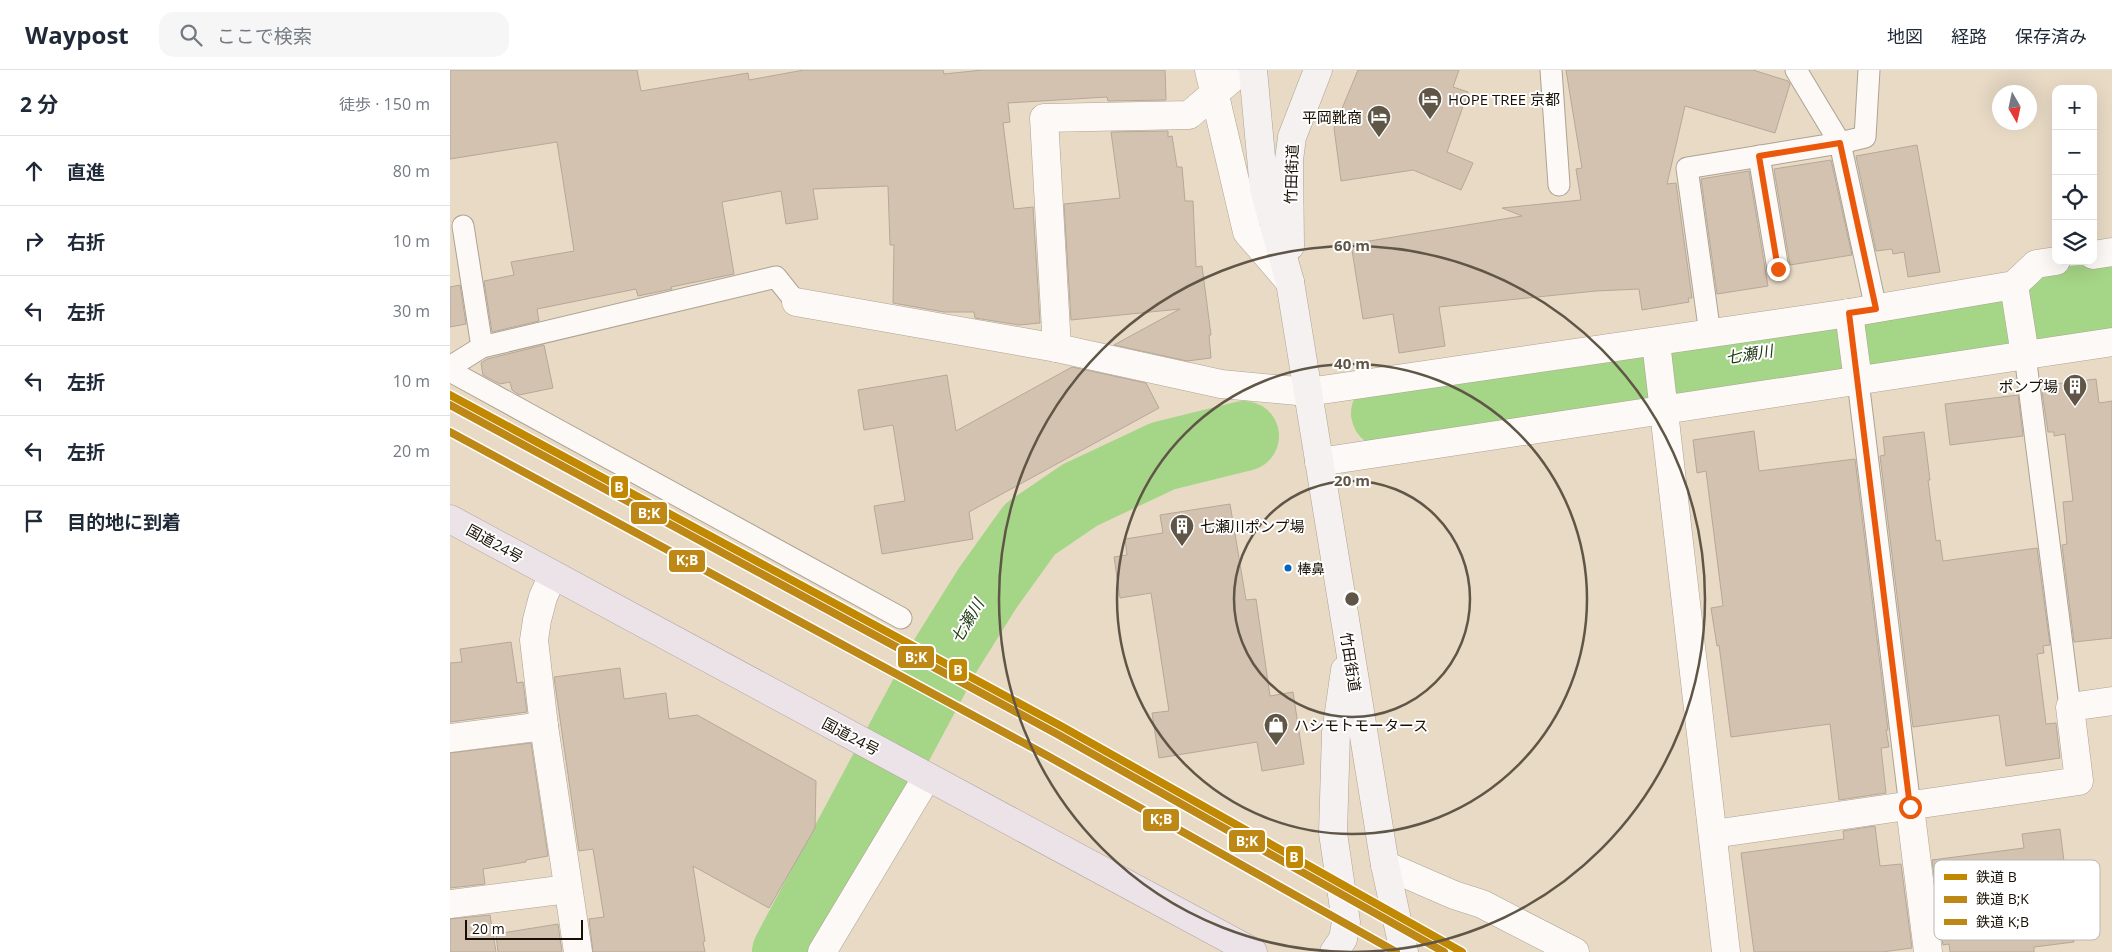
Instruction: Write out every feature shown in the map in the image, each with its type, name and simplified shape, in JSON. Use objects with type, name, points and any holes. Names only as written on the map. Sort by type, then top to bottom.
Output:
[{"type":"highway","name":"国道24号","points":[[450,519],[1253,952]]},
{"type":"main road","name":"竹田街道","points":[[1254,70],[1264,188],[1290,282],[1385,865],[1404,952]]},
{"type":"main road","name":"竹田街道","points":[[1290,282],[1288,160],[1292,137],[1318,70]]},
{"type":"main road","points":[[1334,952],[1343,939],[1346,922],[1333,833],[1336,733],[1349,646]]},
{"type":"street","points":[[1057,348],[1044,118],[1189,115],[1212,82],[1242,70]]},
{"type":"street","points":[[1212,82],[1247,232],[1290,282]]},
{"type":"street","points":[[2097,254],[2112,252]]},
{"type":"street","points":[[796,302],[1057,348],[1221,384],[1308,392],[1658,350],[1710,334],[1850,321],[1876,309],[2015,291],[2036,264],[2052,262]]},
{"type":"street","points":[[2015,291],[2023,343]]},
{"type":"street","points":[[1850,321],[1857,369]]},
{"type":"street","points":[[1319,462],[1663,398],[2023,343],[2112,342]]},
{"type":"street","points":[[1658,350],[1726,952]]},
{"type":"street","points":[[553,575],[537,620],[534,640],[544,726],[578,952]]},
{"type":"street","points":[[1713,834],[1910,807],[2079,781],[2070,707],[2112,701]]},
{"type":"street","points":[[450,738],[544,726]]},
{"type":"street","points":[[822,952],[920,773]]},
{"type":"street","points":[[1910,807],[1928,952]]},
{"type":"street","points":[[1385,865],[1454,895],[1482,904],[1575,952]]},
{"type":"street","points":[[450,904],[568,889]]},
{"type":"lane","points":[[1551,70],[1559,186]]},
{"type":"lane","points":[[1796,70],[1840,143],[1876,309]]},
{"type":"lane","points":[[1710,334],[1687,168],[1866,137],[1869,70]]},
{"type":"lane","points":[[1759,156],[1778,269]]},
{"type":"lane","points":[[463,226],[482,347]]},
{"type":"lane","points":[[796,302],[776,277],[482,347],[450,369],[901,618]]},
{"type":"lane","points":[[2023,343],[2070,707]]},
{"type":"lane","points":[[1857,369],[1910,807]]},
{"type":"building","points":[[450,70],[637,70],[641,91],[748,73],[749,80],[804,70],[943,70],[944,74],[983,70],[1165,70],[1166,100],[1108,101],[1107,97],[1008,103],[1010,122],[1003,123],[1014,209],[1033,207],[1040,323],[1019,325],[975,318],[974,312],[944,312],[893,303],[894,245],[890,245],[888,186],[813,189],[818,219],[786,224],[781,191],[722,202],[734,274],[638,296],[636,289],[537,309],[539,321],[492,332],[484,281],[514,275],[511,262],[574,251],[557,142],[450,159]]},
{"type":"building","points":[[1358,70],[1459,70],[1453,87],[1468,92],[1447,152],[1473,163],[1461,190],[1413,170],[1341,181],[1334,128]]},
{"type":"building","points":[[1566,70],[1753,70],[1788,81],[1790,84],[1775,133],[1685,106],[1667,184],[1676,183],[1692,298],[1688,298],[1689,302],[1642,310],[1639,289],[1596,291],[1439,307],[1445,346],[1399,353],[1393,314],[1363,319],[1351,244],[1522,216],[1502,208],[1581,200],[1576,169],[1582,168]]},
{"type":"building","points":[[1168,131],[1168,137],[1172,136],[1177,167],[1182,167],[1185,201],[1193,201],[1196,267],[1202,266],[1211,335],[1209,335],[1211,358],[1187,361],[1114,345],[1180,309],[1071,320],[1064,204],[1120,198],[1111,132]]},
{"type":"building","points":[[1917,145],[1940,272],[1908,277],[1904,252],[1893,254],[1892,249],[1876,251],[1856,156]]},
{"type":"building","points":[[1831,160],[1852,255],[1790,265],[1774,169]]},
{"type":"building","points":[[1749,171],[1768,286],[1717,294],[1701,179]]},
{"type":"building","points":[[460,285],[466,324],[450,327],[450,287]]},
{"type":"building","points":[[544,345],[553,388],[519,395],[512,390],[510,382],[500,384],[483,375],[481,363],[487,359]]},
{"type":"building","points":[[1072,367],[1146,383],[1159,408],[969,512],[973,539],[882,554],[874,506],[905,501],[893,425],[864,430],[858,390],[947,375],[956,431]]},
{"type":"building","points":[[2096,379],[2099,403],[2112,401],[2112,638],[2074,642],[2062,545],[2067,544],[2063,502],[2073,501],[2065,434],[2054,436],[2054,432],[2048,432],[2042,392],[2048,391],[2047,385]]},
{"type":"building","points":[[2018,395],[2023,436],[1950,445],[1945,404]]},
{"type":"building","points":[[1754,431],[1759,471],[1855,459],[1888,730],[1886,730],[1889,747],[1881,748],[1886,793],[1839,800],[1830,724],[1731,737],[1719,645],[1717,646],[1711,608],[1723,606],[1706,471],[1697,473],[1693,440]]},
{"type":"building","points":[[1924,432],[1936,541],[1940,540],[1943,561],[2037,548],[2050,645],[2043,646],[2044,653],[2037,654],[2046,724],[2056,723],[2060,758],[2006,766],[1999,715],[1913,727],[1880,456],[1885,455],[1883,437]]},
{"type":"building","points":[[1230,504],[1246,600],[1256,599],[1270,696],[1293,692],[1304,764],[1262,771],[1257,742],[1159,758],[1152,713],[1169,711],[1151,593],[1120,598],[1114,557],[1127,555],[1125,539],[1163,533],[1160,515]]},
{"type":"building","points":[[511,642],[517,683],[523,682],[527,712],[450,722],[450,663],[462,662],[460,649]]},
{"type":"building","points":[[620,668],[624,699],[666,693],[669,719],[697,715],[816,781],[815,828],[769,908],[693,866],[705,941],[703,942],[705,952],[593,952],[589,919],[604,917],[593,849],[579,851],[554,677]]},
{"type":"building","points":[[531,743],[548,856],[526,860],[526,862],[483,869],[485,884],[450,888],[450,753]]},
{"type":"building","points":[[1875,826],[1880,866],[1901,864],[1912,948],[1882,952],[1754,952],[1741,853],[1844,839],[1843,831]]},
{"type":"building","points":[[2060,829],[2064,860],[1934,860],[1934,875],[1932,860],[2024,848],[2022,834]]},
{"type":"building","points":[[490,915],[496,952],[450,952],[450,919]]},
{"type":"building","points":[[558,924],[562,952],[498,952],[496,934]]},
{"type":"building","points":[[1942,940],[2074,940],[2074,942],[2034,947],[2034,952],[1950,952],[1949,944],[1943,945]]},
{"type":"waterway","name":"七瀬川","points":[[1386,413],[2112,295]]},
{"type":"waterway","name":"七瀬川","points":[[787,952],[947,653],[987,589],[1030,529],[1080,495],[1163,456],[1244,436]]},
{"type":"rail line","name":"B","points":[[450,395],[1061,726],[1462,952]]},
{"type":"rail line","name":"B;K","points":[[450,405],[1057,734],[1444,952]]},
{"type":"rail line","name":"K;B","points":[[450,432],[1046,755],[1396,952]]},
{"type":"place","name":"HOPE TREE 京都","points":[[1430,120]]},
{"type":"place","name":"平岡靴商","points":[[1379,138]]},
{"type":"place","name":"ポンプ場","points":[[2075,407]]},
{"type":"place","name":"七瀬川ポンプ場","points":[[1182,547]]},
{"type":"place","name":"棒鼻","points":[[1288,568]]},
{"type":"place","name":"ハシモトモータース","points":[[1276,746]]},
{"type":"route","points":[[1778,269],[1759,156],[1840,143],[1876,309],[1849,313],[1910,807]]}]
